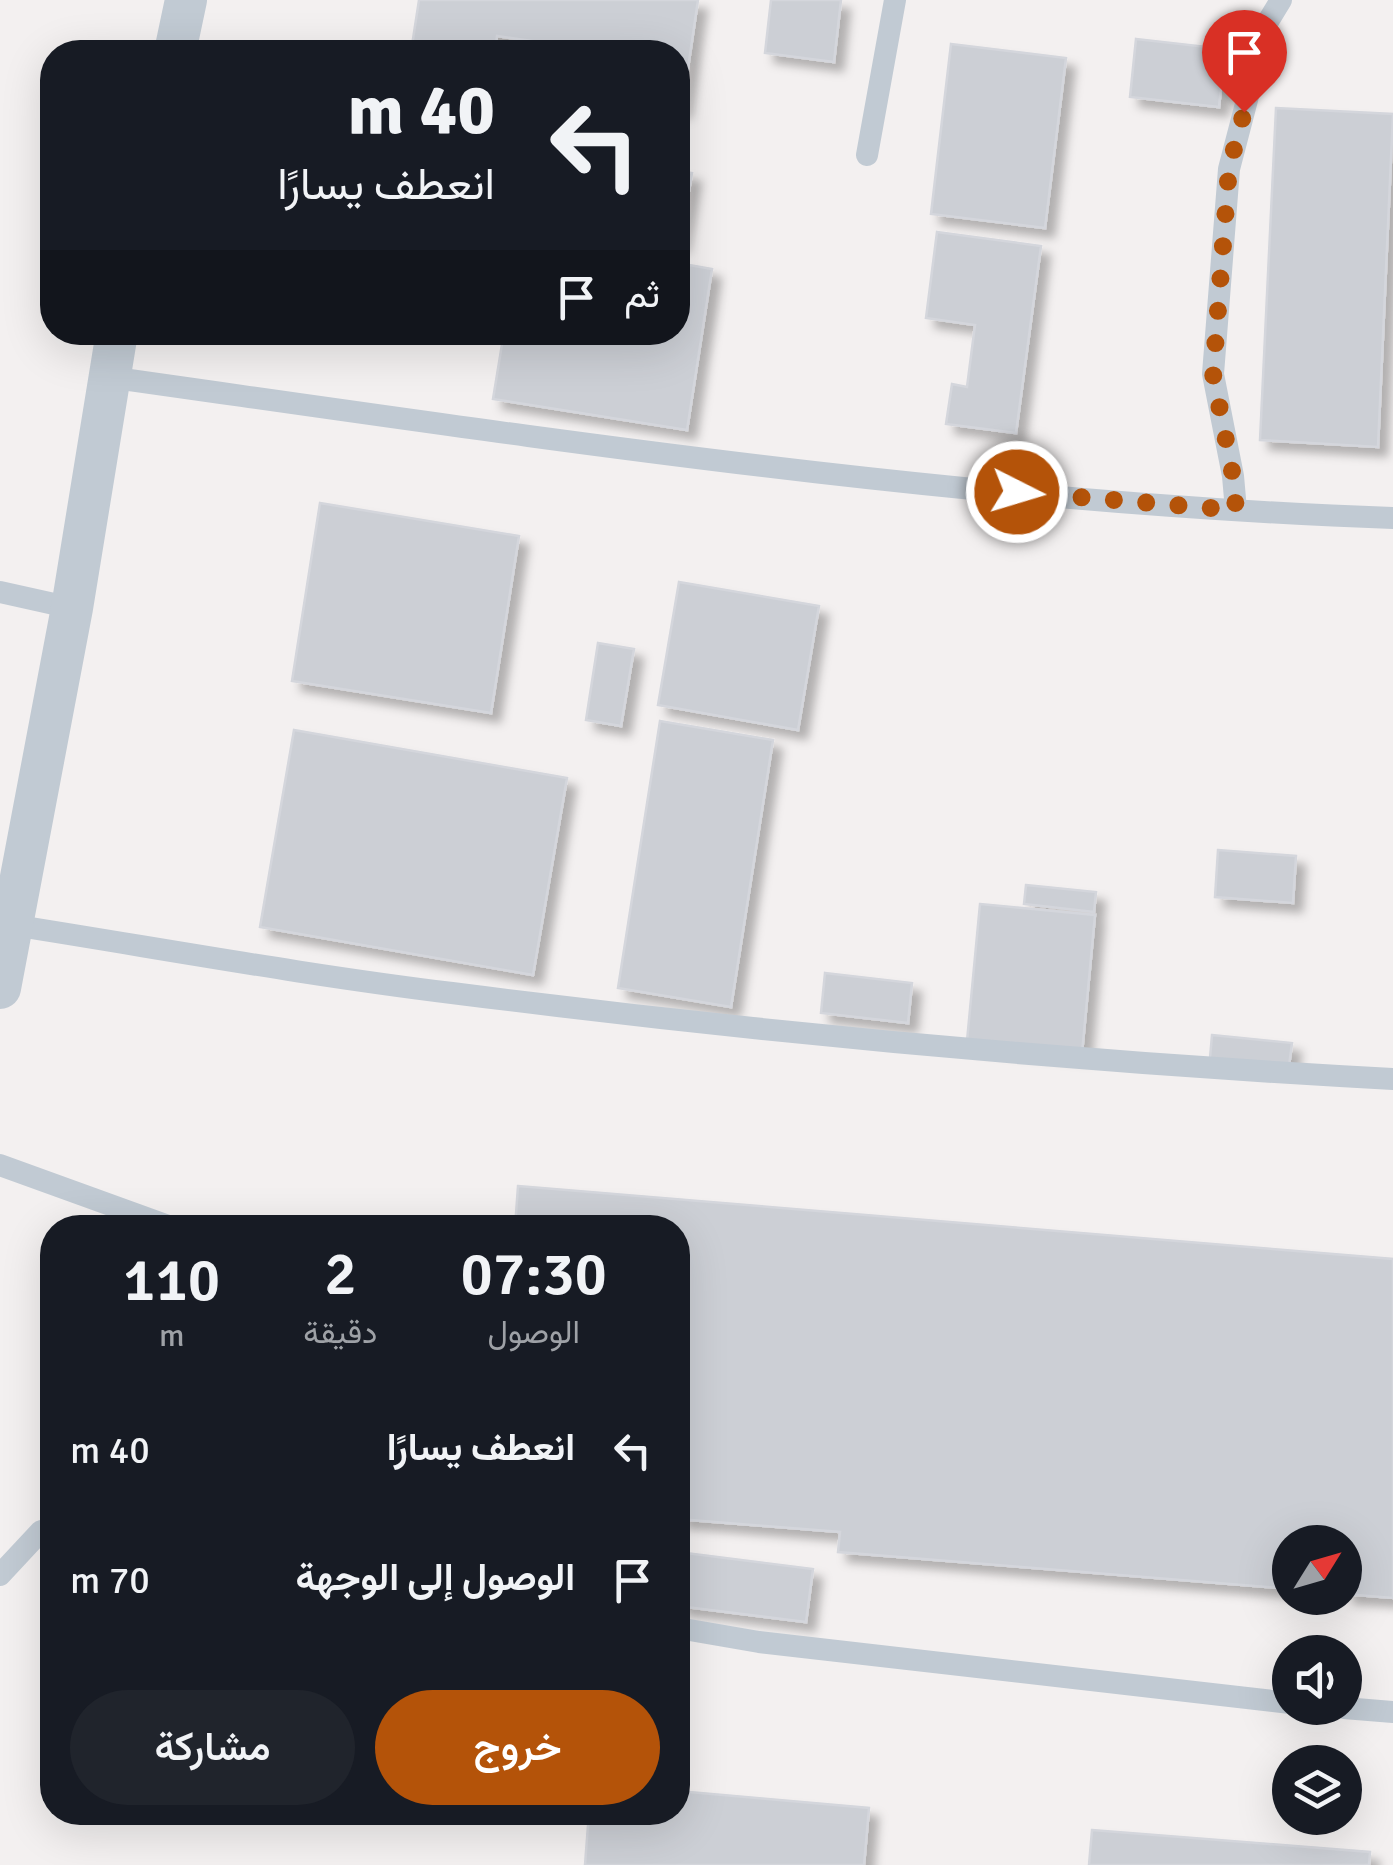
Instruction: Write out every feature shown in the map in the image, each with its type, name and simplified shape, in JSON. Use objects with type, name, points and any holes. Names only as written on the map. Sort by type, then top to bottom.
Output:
[{"type":"street","points":[[178,40],[186,0]]},
{"type":"street","points":[[0,988],[72,608],[115,345]]},
{"type":"lane","points":[[867,154],[895,0]]},
{"type":"lane","points":[[1236,510],[1213,374],[1229,168],[1267,23],[1281,0]]},
{"type":"lane","points":[[108,377],[888,481],[1236,510],[1393,518]]},
{"type":"lane","points":[[0,592],[72,608]]},
{"type":"lane","points":[[12,925],[448,993],[867,1042],[1393,1079]]},
{"type":"lane","points":[[0,1165],[138,1215]]},
{"type":"lane","points":[[0,1575],[40,1532]]},
{"type":"lane","points":[[690,1630],[798,1646],[1272,1700]]},
{"type":"lane","points":[[1362,1709],[1393,1712]]},
{"type":"building","points":[[419,0],[698,0],[690,54],[690,40],[524,40],[497,36],[496,40],[413,40]]},
{"type":"building","points":[[771,0],[841,0],[834,62],[765,53]]},
{"type":"building","points":[[1136,39],[1225,49],[1219,107],[1130,97]]},
{"type":"building","points":[[951,44],[1066,58],[1045,228],[931,214]]},
{"type":"building","points":[[1276,108],[1393,114],[1378,447],[1260,440]]},
{"type":"building","points":[[937,232],[1041,246],[1016,433],[946,424],[952,384],[967,387],[975,325],[926,318]]},
{"type":"building","points":[[690,265],[712,269],[687,430],[493,399],[502,345],[690,345]]},
{"type":"building","points":[[320,503],[519,536],[491,713],[292,681]]},
{"type":"building","points":[[679,582],[819,606],[798,730],[658,705]]},
{"type":"building","points":[[598,643],[634,649],[621,726],[586,720]]},
{"type":"building","points":[[660,721],[773,740],[731,1007],[618,988]]},
{"type":"building","points":[[294,730],[567,778],[533,975],[260,927]]},
{"type":"building","points":[[1218,850],[1296,856],[1293,903],[1215,897]]},
{"type":"building","points":[[1026,885],[1096,892],[1094,912],[1024,904]]},
{"type":"building","points":[[980,904],[1095,915],[1082,1053],[967,1041]]},
{"type":"building","points":[[825,973],[912,983],[908,1023],[821,1013]]},
{"type":"building","points":[[1212,1035],[1292,1043],[1289,1066],[1210,1058]]},
{"type":"building","points":[[518,1186],[1393,1259],[1393,1598],[1362,1595],[1362,1525],[1272,1525],[1272,1588],[838,1552],[840,1532],[690,1520],[690,1215],[516,1215]]},
{"type":"building","points":[[690,1554],[813,1569],[806,1622],[690,1608]]},
{"type":"building","points":[[690,1792],[869,1808],[864,1865],[585,1865],[588,1825],[690,1825]]},
{"type":"building","points":[[1092,1830],[1370,1852],[1369,1865],[1089,1865]]},
{"type":"route","points":[[1017,492],[1236,510],[1213,374],[1229,168],[1244,112]]}]
